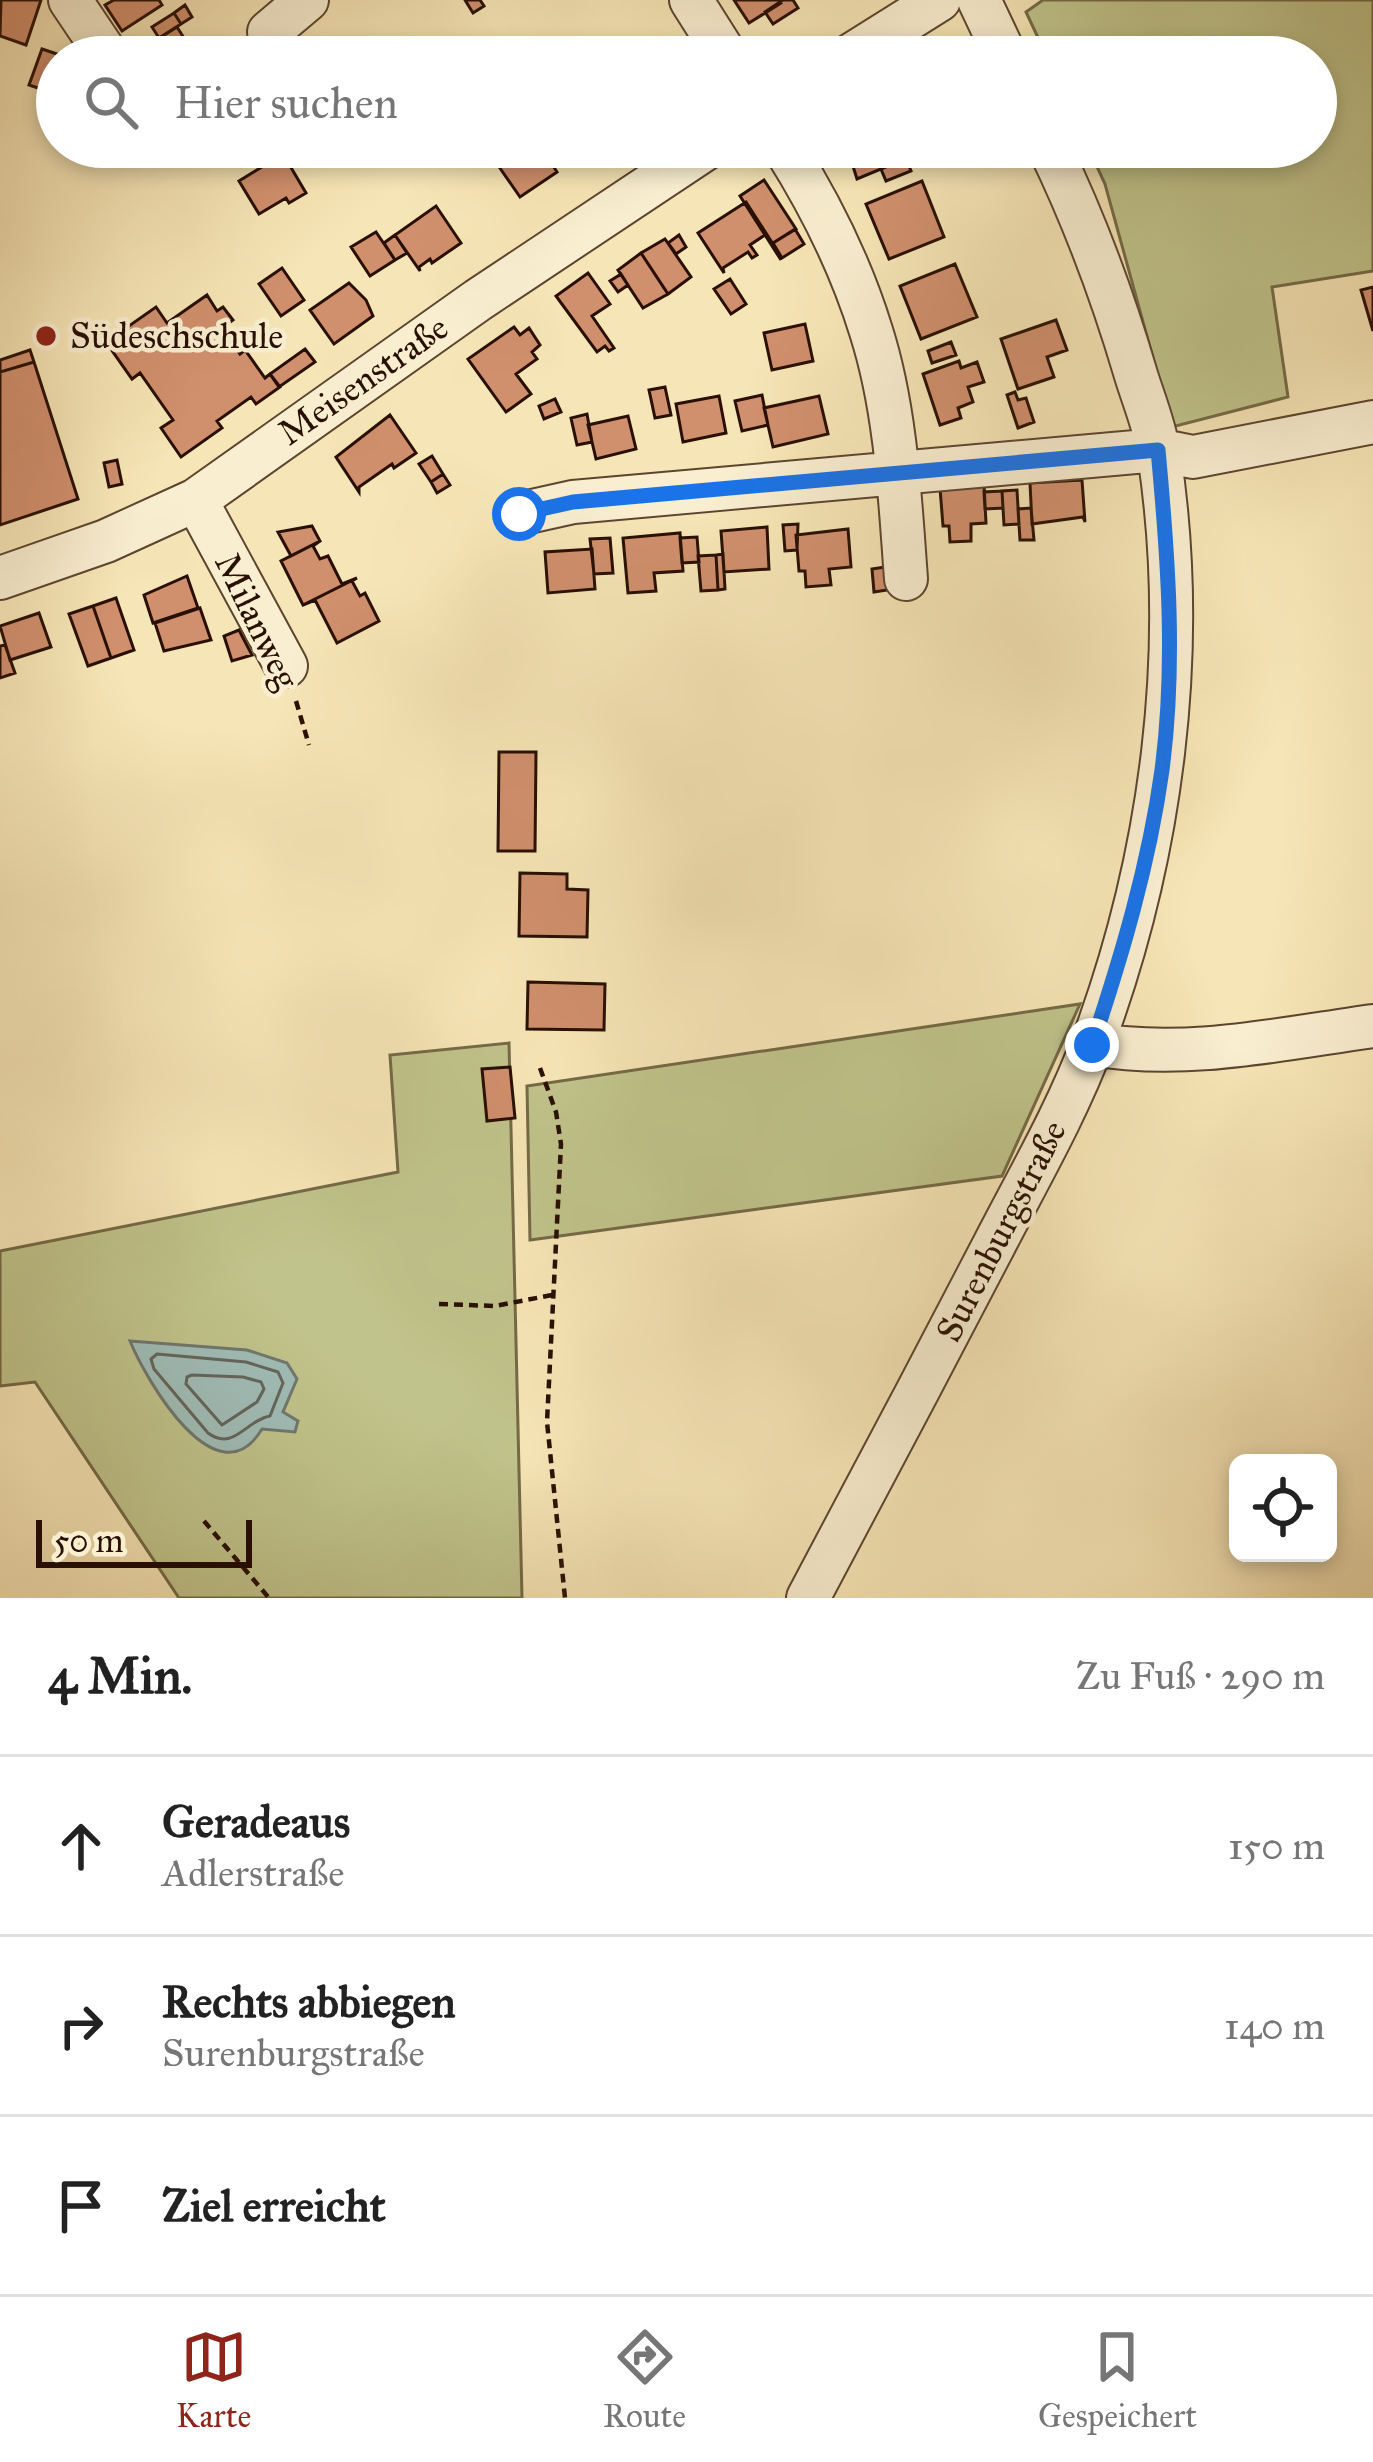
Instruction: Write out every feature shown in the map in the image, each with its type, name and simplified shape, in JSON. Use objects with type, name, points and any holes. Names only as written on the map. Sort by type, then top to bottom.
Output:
[{"type":"street","points":[[70,0],[94,36]]},
{"type":"street","points":[[269,32],[307,0]]},
{"type":"street","points":[[691,0],[714,36]]},
{"type":"street","points":[[882,36],[939,0]]},
{"type":"street","points":[[979,0],[996,36]]},
{"type":"street","name":"Meisenstraße","points":[[0,578],[106,542],[196,500],[478,300],[676,168]]},
{"type":"street","points":[[797,168],[819,202],[872,332],[898,471],[906,579]]},
{"type":"street","name":"Surenburgstraße","points":[[808,1598],[1054,1130],[1092,1045],[1140,886],[1162,770],[1170,673],[1158,450],[1088,233],[1059,168]]},
{"type":"street","points":[[519,514],[573,502],[898,471],[1158,450],[1193,457],[1373,422]]},
{"type":"street","name":"Milanweg","points":[[196,500],[286,666]]},
{"type":"street","points":[[1092,1045],[1140,1052],[1201,1049],[1373,1026]]},
{"type":"path","name":"Milanweg","points":[[286,666],[308,745]]},
{"type":"path","points":[[540,1068],[556,1112],[561,1144],[547,1423],[565,1598]]},
{"type":"path","points":[[439,1304],[495,1306],[552,1294]]},
{"type":"path","points":[[204,1521],[269,1598]]},
{"type":"green space","points":[[1043,0],[1373,0],[1373,271],[1272,287],[1288,397],[1172,427],[1098,168],[1337,168],[1337,36],[1037,36],[1026,12]]},
{"type":"green space","points":[[1080,1004],[1002,1176],[530,1240],[527,1086]]},
{"type":"green space","points":[[509,1043],[522,1598],[179,1598],[35,1382],[0,1386],[0,1251],[398,1172],[390,1055]]},
{"type":"water","points":[[130,1341],[247,1350],[287,1363],[297,1379],[283,1412],[298,1421],[295,1432],[262,1429],[244,1448],[225,1452],[205,1444],[167,1405]]},
{"type":"building","points":[[1,0],[41,0],[26,45],[0,36]]},
{"type":"building","points":[[114,0],[159,0],[162,5],[122,31],[105,5]]},
{"type":"building","points":[[465,0],[480,0],[484,6],[473,13]]},
{"type":"building","points":[[734,0],[779,0],[781,3],[749,23]]},
{"type":"building","points":[[783,0],[793,0],[798,8],[773,24],[765,12]]},
{"type":"building","points":[[185,5],[192,17],[181,24],[174,13]]},
{"type":"building","points":[[174,13],[181,24],[162,36],[152,27]]},
{"type":"building","points":[[260,168],[291,168],[306,193],[259,214],[239,181]]},
{"type":"building","points":[[500,168],[554,168],[557,172],[520,197]]},
{"type":"building","points":[[854,168],[884,168],[857,179]]},
{"type":"building","points":[[910,168],[911,171],[886,181],[881,169]]},
{"type":"building","points":[[764,180],[796,229],[773,243],[781,260],[740,196]]},
{"type":"building","points":[[922,181],[944,237],[889,259],[866,204]]},
{"type":"building","points":[[746,202],[773,244],[765,235],[750,245],[757,255],[752,258],[748,252],[723,268],[724,273],[698,233]]},
{"type":"building","points":[[436,206],[461,243],[432,263],[430,259],[420,271],[395,235]]},
{"type":"building","points":[[795,229],[804,244],[782,258],[773,243]]},
{"type":"building","points":[[376,232],[395,260],[370,276],[351,247]]},
{"type":"building","points":[[395,235],[407,253],[395,260],[384,243]]},
{"type":"building","points":[[679,235],[686,247],[676,254],[668,243]]},
{"type":"building","points":[[665,239],[691,277],[668,294],[641,253]]},
{"type":"building","points":[[641,253],[668,294],[643,308],[618,270]]},
{"type":"building","points":[[955,264],[977,317],[921,339],[900,286]]},
{"type":"building","points":[[282,268],[304,300],[281,316],[259,284]]},
{"type":"building","points":[[588,273],[610,304],[592,316],[614,348],[609,351],[605,346],[597,352],[556,296]]},
{"type":"building","points":[[621,274],[628,285],[618,292],[610,281]]},
{"type":"building","points":[[730,279],[746,304],[731,314],[714,289]]},
{"type":"building","points":[[349,283],[366,300],[373,316],[334,344],[310,310]]},
{"type":"building","points":[[1373,287],[1373,331],[1361,290]]},
{"type":"building","points":[[207,295],[217,311],[223,307],[233,320],[222,328],[240,354],[245,350],[265,378],[270,374],[280,387],[256,404],[251,397],[217,421],[222,428],[181,457],[161,428],[173,420],[140,373],[132,379],[106,342],[156,307],[167,323]]},
{"type":"building","points":[[1056,320],[1067,350],[1047,357],[1054,377],[1018,389],[1001,339]]},
{"type":"building","points":[[805,324],[813,361],[772,370],[764,333]]},
{"type":"building","points":[[514,327],[520,335],[529,328],[540,345],[532,352],[537,359],[516,374],[531,394],[506,412],[468,359]]},
{"type":"building","points":[[951,342],[956,355],[932,363],[928,351]]},
{"type":"building","points":[[305,349],[315,362],[279,387],[270,374]]},
{"type":"building","points":[[30,350],[34,362],[0,372],[0,360]]},
{"type":"building","points":[[959,361],[961,368],[977,362],[984,382],[968,387],[973,402],[958,408],[961,418],[940,425],[923,374]]},
{"type":"building","points":[[34,362],[78,499],[0,525],[0,372]]},
{"type":"building","points":[[665,387],[671,415],[655,418],[649,390]]},
{"type":"building","points":[[1015,392],[1018,400],[1026,398],[1034,422],[1018,428],[1007,395]]},
{"type":"building","points":[[762,395],[768,425],[742,431],[735,401]]},
{"type":"building","points":[[719,396],[726,433],[683,442],[676,404]]},
{"type":"building","points":[[819,396],[828,434],[773,447],[764,408]]},
{"type":"building","points":[[555,399],[561,412],[544,419],[539,406]]},
{"type":"building","points":[[587,414],[592,442],[577,445],[571,418]]},
{"type":"building","points":[[390,415],[416,453],[394,468],[392,464],[359,487],[359,492],[336,457]]},
{"type":"building","points":[[628,416],[636,449],[596,459],[588,425]]},
{"type":"building","points":[[432,456],[443,474],[431,482],[419,464]]},
{"type":"building","points":[[117,460],[122,484],[109,487],[104,463]]},
{"type":"building","points":[[443,474],[450,485],[437,493],[431,482]]},
{"type":"building","points":[[1082,480],[1085,522],[1083,517],[1032,524],[1030,483]]},
{"type":"building","points":[[984,485],[986,523],[971,524],[971,541],[950,542],[949,526],[943,526],[940,488]]},
{"type":"building","points":[[1017,490],[1019,524],[1004,525],[1002,491]]},
{"type":"building","points":[[1002,491],[1003,508],[985,509],[984,492]]},
{"type":"building","points":[[1031,508],[1034,540],[1020,540],[1018,509]]},
{"type":"building","points":[[798,524],[797,550],[785,551],[783,525]]},
{"type":"building","points":[[312,526],[320,541],[291,556],[278,532]]},
{"type":"building","points":[[767,527],[769,569],[724,572],[721,531]]},
{"type":"building","points":[[848,529],[851,567],[829,569],[831,585],[806,587],[805,571],[799,571],[796,535]]},
{"type":"building","points":[[680,533],[683,571],[654,573],[656,591],[628,593],[623,538]]},
{"type":"building","points":[[697,537],[699,562],[682,563],[680,538]]},
{"type":"building","points":[[610,538],[613,573],[594,574],[590,539]]},
{"type":"building","points":[[320,541],[313,546],[320,559],[328,556],[342,584],[357,578],[303,605],[281,561]]},
{"type":"building","points":[[592,549],[595,589],[548,593],[545,552]]},
{"type":"building","points":[[723,554],[725,589],[718,590],[716,555]]},
{"type":"building","points":[[716,555],[718,590],[701,591],[698,556]]},
{"type":"building","points":[[885,567],[887,590],[874,592],[872,569]]},
{"type":"building","points":[[187,576],[198,608],[153,623],[144,595]]},
{"type":"building","points":[[357,578],[352,581],[360,596],[365,593],[379,621],[337,643],[315,600],[303,605]]},
{"type":"building","points":[[116,598],[134,650],[111,658],[93,606]]},
{"type":"building","points":[[93,606],[111,658],[88,666],[69,614]]},
{"type":"building","points":[[200,608],[211,640],[164,651],[155,623]]},
{"type":"building","points":[[39,613],[51,647],[10,660],[0,626]]},
{"type":"building","points":[[239,630],[252,655],[232,661],[224,636]]},
{"type":"building","points":[[5,645],[15,673],[0,678],[0,646]]},
{"type":"building","points":[[499,752],[536,752],[535,851],[498,851]]},
{"type":"building","points":[[520,873],[567,874],[567,889],[588,890],[587,937],[519,936]]},
{"type":"building","points":[[528,982],[605,984],[604,1030],[527,1029]]},
{"type":"building","points":[[510,1067],[515,1118],[487,1121],[482,1069]]},
{"type":"place","name":"Südeschschule","points":[[46,336]]},
{"type":"route","points":[[519,514],[573,502],[1158,450],[1169,566],[1170,673],[1162,770],[1140,886],[1092,1045]]}]
